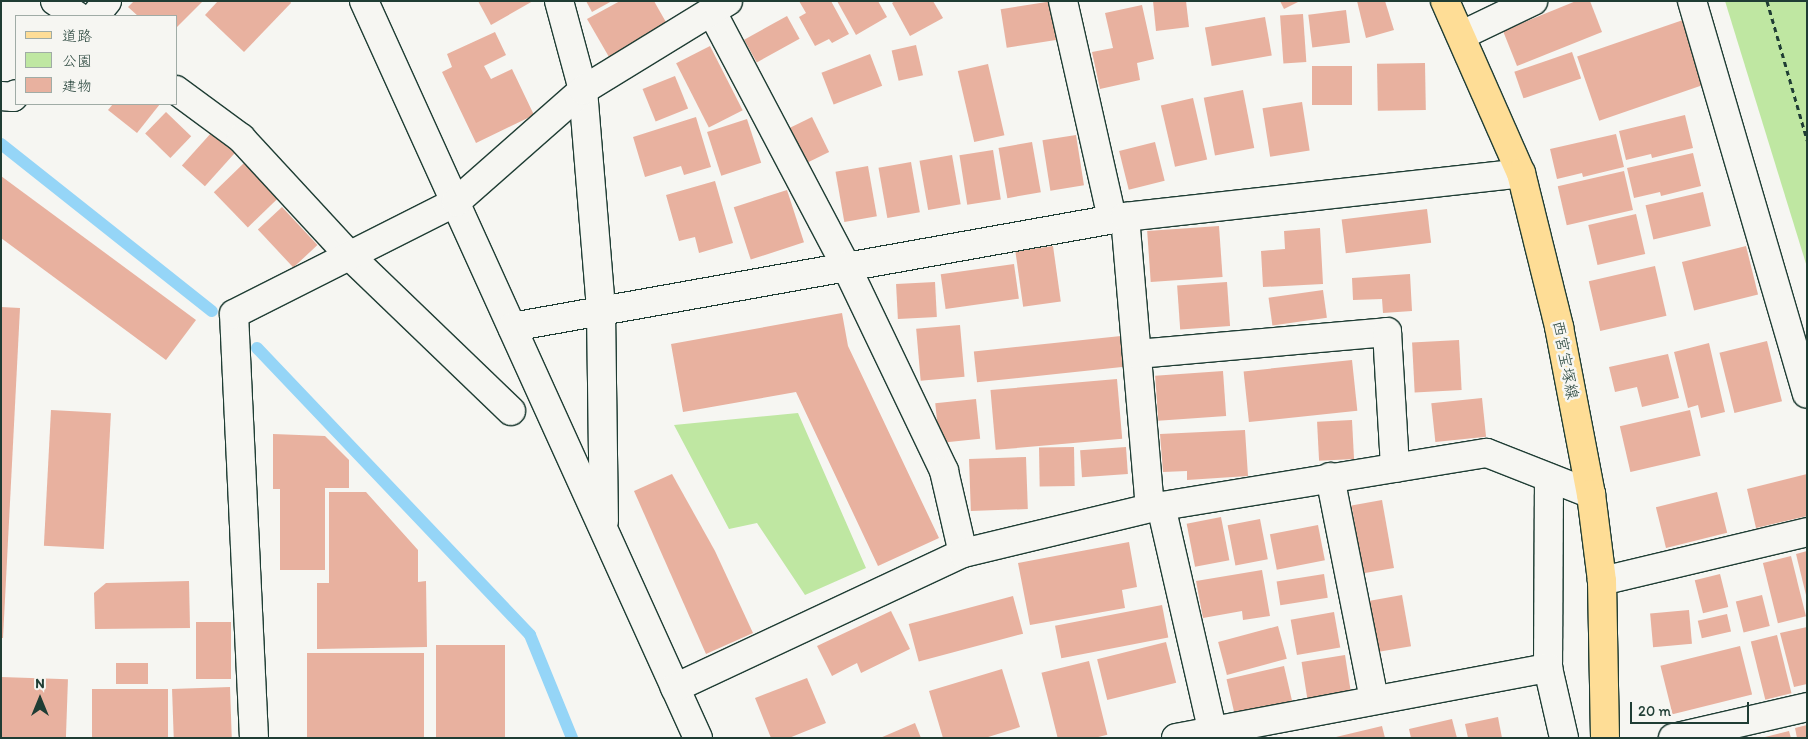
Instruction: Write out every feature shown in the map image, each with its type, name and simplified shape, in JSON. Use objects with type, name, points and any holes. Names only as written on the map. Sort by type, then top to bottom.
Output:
[{"type":"main road","name":"西宮宝塚線","points":[[1445,1],[1462,35],[1521,173],[1559,327],[1591,494],[1602,581],[1605,738]]},
{"type":"street","points":[[55,1],[76,15]]},
{"type":"street","points":[[96,15],[107,1]]},
{"type":"street","points":[[364,1],[698,738]]},
{"type":"street","points":[[559,1],[583,90],[601,311],[604,531]]},
{"type":"street","points":[[1063,1],[1118,218],[1155,507],[1212,729]]},
{"type":"street","points":[[1462,35],[1533,1]]},
{"type":"street","points":[[1692,1],[1807,393]]},
{"type":"street","points":[[254,738],[234,314],[351,257],[456,202],[583,90],[720,6],[944,471],[963,553]]},
{"type":"street","points":[[178,91],[241,138],[351,257],[510,411]]},
{"type":"street","points":[[1,96],[13,97],[15,95]]},
{"type":"street","points":[[512,327],[1118,218],[1521,173]]},
{"type":"street","points":[[1136,354],[1387,332],[1395,468]]},
{"type":"street","points":[[675,688],[963,553],[1155,507],[1330,477],[1487,453],[1591,494]]},
{"type":"street","points":[[1330,477],[1374,700]]},
{"type":"street","points":[[1550,478],[1548,668],[1564,738]]},
{"type":"street","points":[[1602,581],[1807,532]]},
{"type":"street","points":[[1176,738],[1212,729],[1548,668]]},
{"type":"street","points":[[1673,738],[1807,707]]},
{"type":"path","points":[[1767,1],[1807,140]]},
{"type":"green space","points":[[1725,1],[1807,1],[1807,267]]},
{"type":"green space","points":[[798,413],[866,568],[805,595],[757,523],[729,529],[674,425]]},
{"type":"building","points":[[134,1],[203,1],[178,26],[178,15],[137,15],[128,7]]},
{"type":"building","points":[[218,1],[290,1],[291,3],[244,52],[205,15]]},
{"type":"building","points":[[478,1],[533,1],[491,25]]},
{"type":"building","points":[[586,1],[612,1],[592,12]]},
{"type":"building","points":[[620,1],[654,1],[667,24],[609,57],[587,19]]},
{"type":"building","points":[[799,1],[831,1],[849,34],[832,43],[829,39],[815,46],[799,17],[806,13]]},
{"type":"building","points":[[837,1],[878,1],[887,17],[856,35]]},
{"type":"building","points":[[895,1],[933,1],[943,18],[910,36],[892,3]]},
{"type":"building","points":[[1053,1],[1059,40],[1007,48],[1001,9]]},
{"type":"building","points":[[1153,1],[1186,1],[1189,27],[1156,31]]},
{"type":"building","points":[[1280,1],[1300,1],[1284,9]]},
{"type":"building","points":[[1357,1],[1385,1],[1394,30],[1366,38]]},
{"type":"building","points":[[1576,1],[1590,1],[1602,32],[1517,66],[1503,31]]},
{"type":"building","points":[[1142,5],[1154,59],[1137,63],[1140,80],[1100,89],[1092,52],[1113,48],[1105,13]]},
{"type":"building","points":[[1346,10],[1350,43],[1312,47],[1308,15]]},
{"type":"building","points":[[1303,14],[1306,62],[1283,63],[1280,16]]},
{"type":"building","points":[[787,16],[800,39],[757,62],[744,40]]},
{"type":"building","points":[[1265,17],[1272,55],[1212,66],[1205,28]]},
{"type":"building","points":[[1683,20],[1705,84],[1599,121],[1577,56]]},
{"type":"building","points":[[495,32],[506,55],[484,66],[491,79],[512,69],[534,115],[476,143],[442,72],[452,67],[447,54]]},
{"type":"building","points":[[916,45],[923,75],[899,81],[892,51]]},
{"type":"building","points":[[710,46],[743,110],[709,127],[676,63]]},
{"type":"building","points":[[1572,52],[1581,78],[1523,98],[1514,72]]},
{"type":"building","points":[[870,54],[882,86],[834,104],[821,73]]},
{"type":"building","points":[[1425,63],[1426,110],[1378,111],[1377,64]]},
{"type":"building","points":[[988,64],[1004,135],[974,142],[958,71]]},
{"type":"building","points":[[1312,66],[1352,66],[1352,105],[1312,105]]},
{"type":"building","points":[[675,76],[688,108],[656,122],[643,89]]},
{"type":"building","points":[[1243,90],[1254,148],[1215,156],[1204,98]]},
{"type":"building","points":[[1193,98],[1207,159],[1175,167],[1161,105]]},
{"type":"building","points":[[1302,102],[1310,150],[1270,157],[1262,108]]},
{"type":"building","points":[[112,105],[159,105],[137,133],[108,110]]},
{"type":"building","points":[[166,112],[191,136],[170,158],[145,134]]},
{"type":"building","points":[[1685,115],[1693,148],[1652,158],[1651,154],[1626,160],[1619,131]]},
{"type":"building","points":[[696,117],[711,167],[684,175],[681,166],[645,177],[633,137]]},
{"type":"building","points":[[812,117],[829,152],[803,165],[786,130]]},
{"type":"building","points":[[747,119],[761,163],[721,176],[707,132]]},
{"type":"building","points":[[212,132],[235,153],[205,186],[182,165]]},
{"type":"building","points":[[1616,134],[1624,167],[1583,177],[1582,173],[1557,179],[1550,149]]},
{"type":"building","points":[[1076,135],[1084,185],[1050,191],[1042,140]]},
{"type":"building","points":[[1032,142],[1041,192],[1007,198],[999,148]]},
{"type":"building","points":[[1155,142],[1165,181],[1129,190],[1119,151]]},
{"type":"building","points":[[993,150],[1001,199],[967,205],[959,155]]},
{"type":"building","points":[[1693,153],[1701,186],[1661,196],[1660,192],[1634,198],[1627,168]]},
{"type":"building","points":[[952,155],[961,204],[928,210],[920,161]]},
{"type":"building","points":[[911,162],[920,212],[887,218],[879,168]]},
{"type":"building","points":[[244,163],[278,198],[248,227],[214,192]]},
{"type":"building","points":[[868,166],[877,216],[844,222],[836,172]]},
{"type":"building","points":[[1624,171],[1633,210],[1567,225],[1558,186]]},
{"type":"building","points":[[1,176],[196,320],[166,360],[1,238]]},
{"type":"building","points":[[715,181],[733,243],[699,253],[695,237],[679,241],[666,195]]},
{"type":"building","points":[[787,190],[804,242],[751,260],[734,207]]},
{"type":"building","points":[[1703,192],[1711,226],[1653,239],[1646,205]]},
{"type":"building","points":[[282,207],[317,245],[293,268],[258,230]]},
{"type":"building","points":[[1427,209],[1431,243],[1346,253],[1342,219]]},
{"type":"building","points":[[1636,214],[1645,254],[1597,265],[1588,225]]},
{"type":"building","points":[[1219,226],[1223,277],[1151,282],[1147,231]]},
{"type":"building","points":[[1320,228],[1323,284],[1263,287],[1261,251],[1285,249],[1284,231]]},
{"type":"building","points":[[1053,246],[1061,301],[1023,307],[1015,251]]},
{"type":"building","points":[[1746,246],[1758,295],[1694,310],[1682,262]]},
{"type":"building","points":[[1014,264],[1019,299],[946,309],[941,274]]},
{"type":"building","points":[[1655,266],[1666,316],[1600,331],[1589,281]]},
{"type":"building","points":[[1410,274],[1412,311],[1383,313],[1382,299],[1353,300],[1352,278]]},
{"type":"building","points":[[935,282],[937,317],[898,319],[896,284]]},
{"type":"building","points":[[1227,282],[1230,326],[1180,329],[1177,285]]},
{"type":"building","points":[[1323,290],[1327,318],[1272,325],[1269,298]]},
{"type":"building","points":[[1,307],[20,308],[3,638],[1,638]]},
{"type":"building","points":[[842,313],[848,346],[939,538],[878,566],[796,392],[683,412],[671,344]]},
{"type":"building","points":[[960,325],[965,377],[921,381],[916,329]]},
{"type":"building","points":[[1121,336],[1124,367],[977,382],[974,351]]},
{"type":"building","points":[[1459,340],[1462,390],[1415,392],[1412,342]]},
{"type":"building","points":[[1767,341],[1782,401],[1734,413],[1719,353]]},
{"type":"building","points":[[1709,343],[1725,412],[1701,418],[1698,405],[1688,408],[1674,352]]},
{"type":"building","points":[[1668,354],[1679,398],[1642,407],[1637,387],[1615,392],[1609,367]]},
{"type":"building","points":[[1352,360],[1357,411],[1249,422],[1244,371]]},
{"type":"building","points":[[1223,371],[1226,416],[1158,421],[1155,376]]},
{"type":"building","points":[[1117,379],[1122,439],[996,450],[990,390]]},
{"type":"building","points":[[1482,398],[1486,437],[1435,442],[1431,403]]},
{"type":"building","points":[[976,399],[980,439],[939,443],[935,403]]},
{"type":"building","points":[[51,410],[111,413],[104,549],[44,546]]},
{"type":"building","points":[[1690,410],[1701,456],[1630,472],[1620,426]]},
{"type":"building","points":[[1352,420],[1354,459],[1319,461],[1317,422]]},
{"type":"building","points":[[1245,430],[1248,476],[1187,480],[1187,471],[1163,472],[1160,434]]},
{"type":"building","points":[[273,434],[325,436],[349,460],[349,488],[325,488],[325,570],[280,570],[280,489],[273,489]]},
{"type":"building","points":[[1074,447],[1075,486],[1040,487],[1039,448]]},
{"type":"building","points":[[1126,447],[1128,474],[1082,477],[1080,450]]},
{"type":"building","points":[[1026,457],[1028,509],[971,511],[969,459]]},
{"type":"building","points":[[672,474],[715,551],[753,633],[706,654],[634,491]]},
{"type":"building","points":[[1807,474],[1807,516],[1756,528],[1747,489]]},
{"type":"building","points":[[329,492],[366,492],[418,550],[418,582],[426,581],[427,647],[317,649],[317,583],[329,583]]},
{"type":"building","points":[[1717,492],[1727,533],[1666,548],[1656,507]]},
{"type":"building","points":[[1382,500],[1394,568],[1363,573],[1351,505]]},
{"type":"building","points":[[1221,517],[1229,560],[1195,567],[1187,524]]},
{"type":"building","points":[[1260,519],[1268,559],[1235,566],[1228,525]]},
{"type":"building","points":[[1318,525],[1325,560],[1277,570],[1270,534]]},
{"type":"building","points":[[1129,542],[1137,587],[1122,590],[1125,608],[1030,625],[1018,563]]},
{"type":"building","points":[[1807,551],[1807,595],[1806,595],[1796,554]]},
{"type":"building","points":[[1791,556],[1806,616],[1778,623],[1763,563]]},
{"type":"building","points":[[1262,570],[1270,616],[1243,620],[1242,611],[1203,618],[1196,581]]},
{"type":"building","points":[[1324,574],[1328,598],[1280,605],[1277,582]]},
{"type":"building","points":[[1720,574],[1728,607],[1703,613],[1695,580]]},
{"type":"building","points":[[189,581],[190,628],[95,629],[94,593],[106,583]]},
{"type":"building","points":[[1402,595],[1411,646],[1378,652],[1369,601]]},
{"type":"building","points":[[1762,595],[1770,626],[1744,633],[1736,602]]},
{"type":"building","points":[[1013,596],[1023,634],[919,662],[909,624]]},
{"type":"building","points":[[1162,605],[1168,637],[1061,658],[1055,626]]},
{"type":"building","points":[[1689,610],[1692,644],[1653,647],[1650,613]]},
{"type":"building","points":[[891,611],[910,649],[861,673],[857,663],[832,676],[817,646]]},
{"type":"building","points":[[1334,612],[1340,647],[1297,655],[1291,620]]},
{"type":"building","points":[[1727,614],[1731,632],[1702,638],[1698,621]]},
{"type":"building","points":[[196,622],[231,622],[231,679],[196,679]]},
{"type":"building","points":[[1278,626],[1287,659],[1227,675],[1218,642]]},
{"type":"building","points":[[1807,627],[1807,684],[1794,687],[1780,633]]},
{"type":"building","points":[[1777,635],[1792,693],[1765,700],[1751,642]]},
{"type":"building","points":[[1166,642],[1176,683],[1107,700],[1097,659]]},
{"type":"building","points":[[436,645],[505,645],[505,738],[436,738]]},
{"type":"building","points":[[1740,646],[1752,695],[1673,714],[1660,666]]},
{"type":"building","points":[[307,653],[424,653],[424,738],[307,738]]},
{"type":"building","points":[[1345,655],[1351,693],[1307,699],[1302,662]]},
{"type":"building","points":[[1089,661],[1107,735],[1094,738],[1058,738],[1041,673]]},
{"type":"building","points":[[116,663],[148,663],[148,684],[116,684]]},
{"type":"building","points":[[1284,666],[1292,701],[1235,714],[1227,679]]},
{"type":"building","points":[[1002,669],[1020,727],[985,738],[943,738],[929,691]]},
{"type":"building","points":[[1,677],[68,679],[66,738],[1,738]]},
{"type":"building","points":[[807,678],[826,723],[789,738],[771,738],[755,698]]},
{"type":"building","points":[[230,687],[232,738],[174,738],[172,689]]},
{"type":"building","points":[[92,689],[168,689],[168,738],[92,738]]},
{"type":"building","points":[[1498,717],[1502,738],[1468,738],[1465,724]]},
{"type":"building","points":[[1452,719],[1457,738],[1411,738],[1409,729]]},
{"type":"building","points":[[915,723],[921,738],[880,738]]},
{"type":"building","points":[[1807,725],[1807,738],[1797,738],[1795,728]]},
{"type":"building","points":[[1382,726],[1385,738],[1336,738],[1336,737]]},
{"type":"building","points":[[1789,731],[1791,738],[1765,738],[1765,737]]},
{"type":"waterway","points":[[1,144],[212,311]]},
{"type":"waterway","points":[[257,348],[530,635],[572,738]]}]
